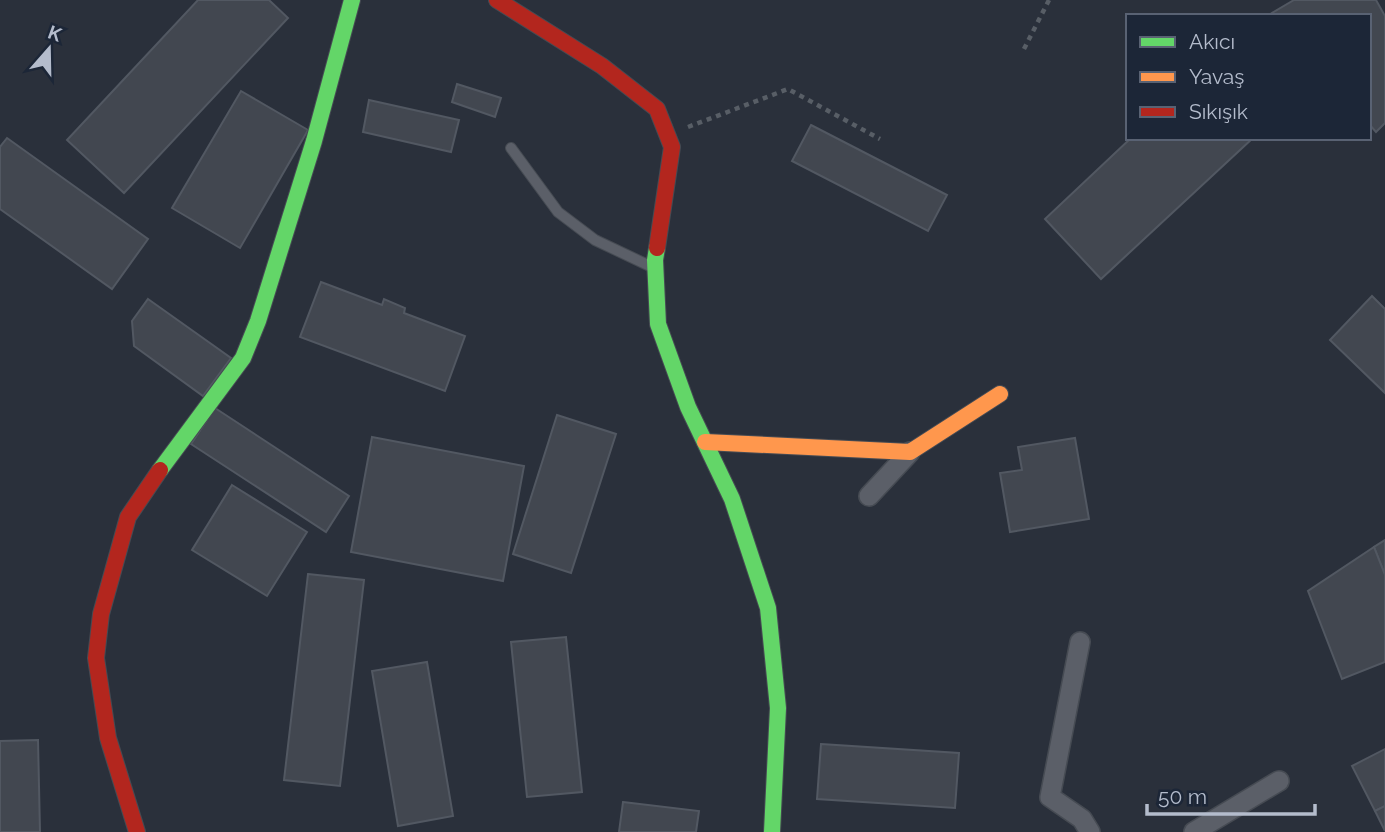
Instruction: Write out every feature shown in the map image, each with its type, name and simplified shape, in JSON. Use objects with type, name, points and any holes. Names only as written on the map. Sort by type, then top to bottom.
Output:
[{"type":"street","points":[[137,832],[108,738],[96,658],[101,614],[128,517],[173,451],[243,358],[258,321],[314,141],[352,0]]},
{"type":"street","points":[[497,0],[602,66],[657,109],[672,148],[655,268],[658,324],[688,407],[732,499],[768,608],[778,708],[772,832]]},
{"type":"street","points":[[869,496],[910,452],[1000,394]]},
{"type":"street","points":[[705,442],[910,452]]},
{"type":"street","points":[[1080,642],[1050,797],[1082,819],[1090,832]]},
{"type":"street","points":[[1194,832],[1279,781]]},
{"type":"lane","points":[[511,148],[558,212],[595,240],[655,268]]},
{"type":"path","points":[[1024,49],[1049,0]]},
{"type":"path","points":[[667,135],[788,89],[880,139]]},
{"type":"building","points":[[198,0],[269,0],[288,18],[124,193],[67,140]]},
{"type":"building","points":[[1294,0],[1376,0],[1385,16],[1385,123],[1376,132],[1371,126],[1371,14],[1272,13]]},
{"type":"building","points":[[457,84],[501,98],[495,117],[452,102]]},
{"type":"building","points":[[241,91],[308,130],[240,248],[172,208]]},
{"type":"building","points":[[369,100],[459,120],[451,152],[363,132]]},
{"type":"building","points":[[811,125],[947,195],[928,231],[792,161]]},
{"type":"building","points":[[7,138],[148,239],[112,289],[0,209],[0,147]]},
{"type":"building","points":[[1129,140],[1251,140],[1101,279],[1045,219]]},
{"type":"building","points":[[321,282],[382,305],[384,299],[405,308],[404,313],[465,336],[445,391],[300,337]]},
{"type":"building","points":[[1372,296],[1385,309],[1385,393],[1330,340]]},
{"type":"building","points":[[148,299],[231,358],[203,396],[134,346],[132,321]]},
{"type":"building","points":[[215,408],[349,496],[326,532],[191,444]]},
{"type":"building","points":[[557,415],[616,434],[571,573],[513,554]]},
{"type":"building","points":[[372,437],[524,466],[503,581],[351,552]]},
{"type":"building","points":[[1075,438],[1089,519],[1010,532],[1000,473],[1022,470],[1018,447]]},
{"type":"building","points":[[232,485],[307,532],[267,596],[192,550]]},
{"type":"building","points":[[1385,540],[1385,575],[1374,547]]},
{"type":"building","points":[[1374,547],[1385,575],[1385,662],[1342,679],[1308,591]]},
{"type":"building","points":[[308,574],[364,580],[340,786],[284,780]]},
{"type":"building","points":[[566,637],[582,792],[527,797],[511,642]]},
{"type":"building","points":[[427,662],[453,816],[398,826],[372,671]]},
{"type":"building","points":[[38,740],[40,832],[0,832],[0,741]]},
{"type":"building","points":[[821,744],[959,753],[955,808],[817,799]]},
{"type":"building","points":[[1385,749],[1385,806],[1375,811],[1352,766]]},
{"type":"building","points":[[623,802],[699,811],[696,832],[619,832]]},
{"type":"building","points":[[1385,806],[1385,831],[1375,811]]},
{"type":"traffic: fast","points":[[160,470],[243,358],[258,321],[314,141],[352,0]]},
{"type":"traffic: fast","points":[[657,248],[655,260],[658,324],[688,407],[732,499],[768,608],[778,708],[772,832]]},
{"type":"traffic: slow","points":[[705,442],[910,452],[1000,394]]},
{"type":"traffic: jam","points":[[497,0],[602,66],[657,109],[672,147],[657,248]]},
{"type":"traffic: jam","points":[[137,832],[108,738],[96,658],[101,614],[128,517],[160,470]]}]
